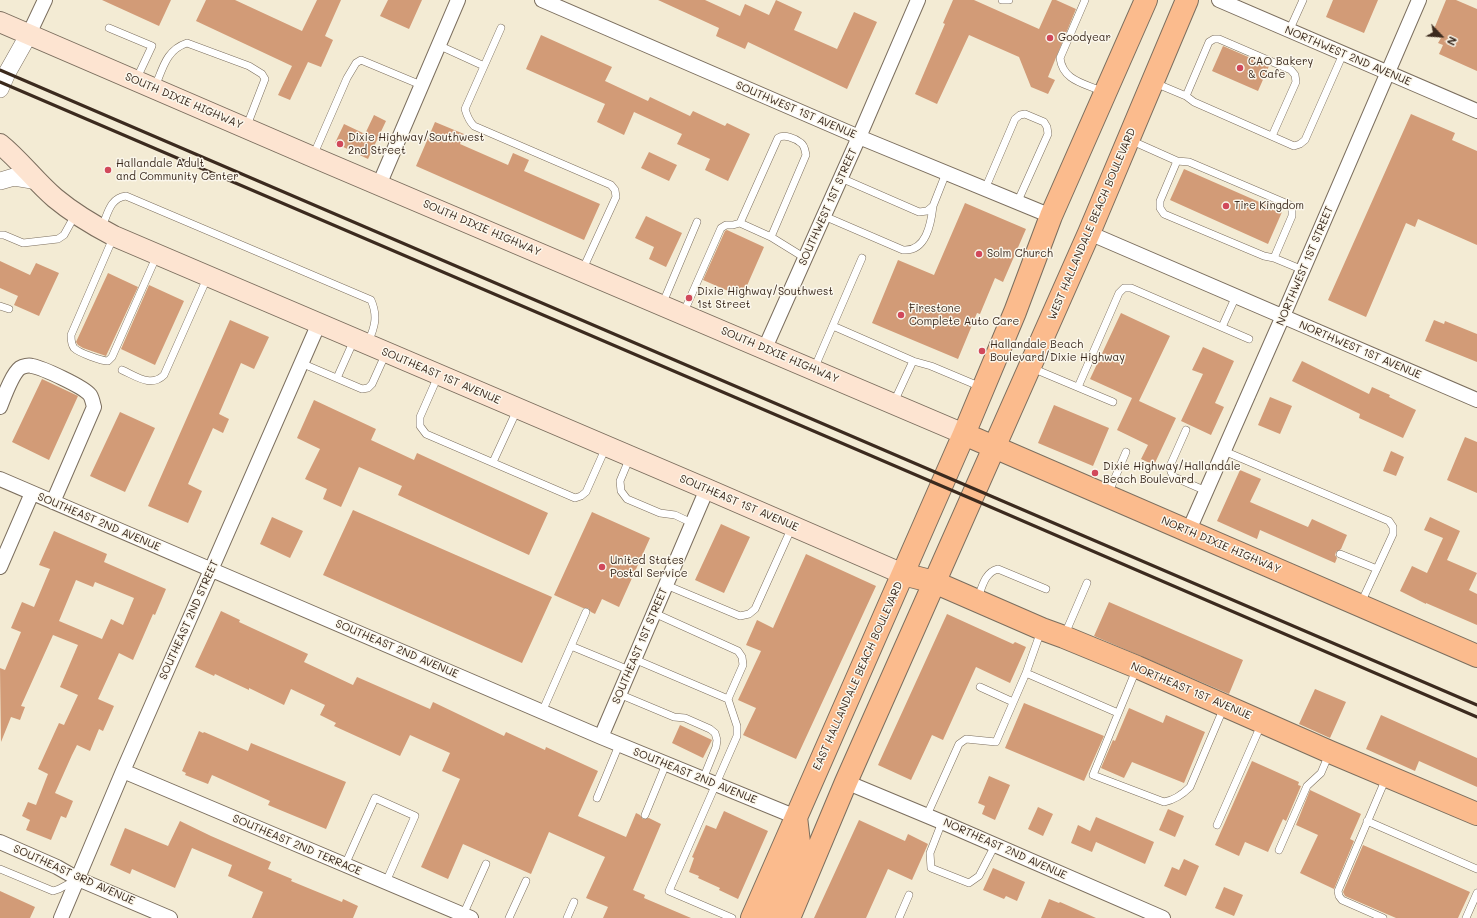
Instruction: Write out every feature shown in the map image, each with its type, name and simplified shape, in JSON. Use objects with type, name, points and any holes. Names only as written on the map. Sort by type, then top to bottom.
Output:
[{"type":"main road","points":[[964,434],[1015,312],[1051,216],[1146,0]]},
{"type":"main road","name":"WEST HALLANDALE BEACH BOULEVARD","points":[[995,447],[1089,233],[1187,0]]},
{"type":"main road","name":"SOUTH DIXIE HIGHWAY","points":[[0,22],[964,434]]},
{"type":"main road","name":"SOUTHEAST 1ST AVENUE","points":[[0,144],[12,153],[55,198],[76,214],[107,232],[903,574]]},
{"type":"main road","name":"NORTH DIXIE HIGHWAY","points":[[964,434],[1477,656]]},
{"type":"main road","name":"EAST HALLANDALE BEACH BOULEVARD","points":[[752,918],[964,434]]},
{"type":"main road","points":[[789,918],[846,782],[995,447]]},
{"type":"main road","name":"NORTHEAST 1ST AVENUE","points":[[903,574],[934,582],[1042,629],[1137,667],[1330,752],[1477,814]]},
{"type":"main road","points":[[773,918],[800,852],[796,817]]},
{"type":"street","points":[[0,89],[46,0]]},
{"type":"street","points":[[379,185],[458,0]]},
{"type":"street","name":"SOUTHWEST 1ST AVENUE","points":[[542,0],[859,137],[1051,216]]},
{"type":"street","name":"SOUTHWEST 1ST STREET","points":[[765,348],[918,0]]},
{"type":"street","name":"NORTHWEST 2ND AVENUE","points":[[1219,0],[1236,3],[1289,31],[1477,111]]},
{"type":"street","name":"NORTHWEST 1ST STREET","points":[[1188,530],[1283,316],[1419,0]]},
{"type":"street","points":[[0,181],[14,177],[38,181]]},
{"type":"street","name":"NORTHWEST 1ST AVENUE","points":[[1089,233],[1477,400]]},
{"type":"street","name":"SOUTHEAST 2ND STREET","points":[[61,918],[123,771],[319,323]]},
{"type":"street","points":[[0,407],[14,375],[20,368],[26,366],[32,366],[49,372],[84,390],[91,396],[94,407],[53,502]]},
{"type":"street","name":"SOUTHEAST 2ND AVENUE","points":[[0,479],[619,745],[796,817]]},
{"type":"street","name":"SOUTHEAST 1ST STREET","points":[[601,737],[707,489]]},
{"type":"street","points":[[0,567],[32,493]]},
{"type":"street","name":"SOUTHEAST 2ND TERRACE","points":[[123,771],[467,916]]},
{"type":"street","name":"NORTHEAST 2ND AVENUE","points":[[846,782],[927,815],[1163,918]]},
{"type":"street","name":"SOUTHEAST 3RD AVENUE","points":[[0,842],[57,866],[78,878],[170,918]]},
{"type":"lane","points":[[1002,0],[1009,0]]},
{"type":"lane","points":[[1085,0],[1060,58],[1061,66],[1065,73],[1070,77],[1105,93]]},
{"type":"lane","points":[[1289,31],[1303,0]]},
{"type":"lane","points":[[109,28],[152,46],[136,80]]},
{"type":"lane","points":[[500,28],[465,109],[474,126],[611,185],[615,190],[616,197],[582,271]]},
{"type":"lane","points":[[1186,96],[1209,42],[1214,39],[1219,38],[1291,70],[1295,75],[1296,82],[1272,136]]},
{"type":"lane","points":[[154,88],[167,59],[178,46],[187,44],[249,66],[262,74],[264,79],[246,128]]},
{"type":"lane","points":[[438,45],[484,66]]},
{"type":"lane","points":[[1152,82],[1186,96],[1194,102],[1294,146],[1305,140],[1343,54]]},
{"type":"lane","points":[[313,157],[346,78],[356,63],[361,60],[421,85]]},
{"type":"lane","points":[[984,189],[1015,119],[1020,115],[1025,114],[1044,122],[1047,127],[1048,134],[1017,202]]},
{"type":"lane","points":[[683,314],[721,228],[726,225],[733,226],[740,223],[778,138],[780,136],[785,136],[801,143],[805,148],[806,155],[771,237]]},
{"type":"lane","points":[[1129,139],[1177,161],[1189,162],[1290,205],[1292,216],[1274,258]]},
{"type":"lane","points":[[1177,161],[1160,200],[1160,208],[1164,214],[1264,256],[1274,258],[1303,270]]},
{"type":"lane","points":[[824,216],[903,250],[911,250],[918,247],[923,241],[931,221],[933,206],[946,173]]},
{"type":"lane","points":[[841,178],[919,212],[927,211],[933,206]]},
{"type":"lane","points":[[157,254],[112,357],[108,361],[103,361],[75,349],[71,342],[71,335],[107,232],[114,200],[119,197],[126,196],[371,300],[375,308],[376,319],[374,329],[361,342],[337,378]]},
{"type":"lane","points":[[0,235],[4,235],[23,243],[58,239],[64,235],[76,214]]},
{"type":"lane","points":[[662,305],[697,222]]},
{"type":"lane","points":[[740,223],[771,237],[805,258]]},
{"type":"lane","points":[[814,369],[862,258]]},
{"type":"lane","points":[[122,370],[150,382],[159,381],[164,375],[208,276]]},
{"type":"lane","points":[[1078,387],[1119,293],[1124,288],[1131,288],[1249,339]]},
{"type":"lane","points":[[1222,328],[1236,296]]},
{"type":"lane","points":[[0,306],[9,310]]},
{"type":"lane","points":[[833,326],[913,361],[931,366],[983,388]]},
{"type":"lane","points":[[301,363],[362,389],[368,388],[372,384],[386,353]]},
{"type":"lane","points":[[894,404],[913,361]]},
{"type":"lane","points":[[1030,367],[1113,402]]},
{"type":"lane","points":[[438,375],[420,417],[420,426],[426,434],[575,498],[586,492],[606,447]]},
{"type":"lane","points":[[493,462],[518,408]]},
{"type":"lane","points":[[1186,430],[1170,466],[1171,472],[1174,477],[1206,491]]},
{"type":"lane","points":[[1224,451],[1389,521],[1393,527],[1393,534],[1360,605]]},
{"type":"lane","points":[[1108,496],[1126,452]]},
{"type":"lane","points":[[630,457],[620,481],[621,491],[627,498],[660,513],[675,515],[692,522]]},
{"type":"lane","points":[[666,585],[740,616],[749,614],[755,609],[792,526]]},
{"type":"lane","points":[[1340,554],[1377,569]]},
{"type":"lane","points":[[977,600],[989,573],[998,569],[1046,589]]},
{"type":"lane","points":[[1064,637],[1087,583]]},
{"type":"lane","points":[[542,712],[586,612]]},
{"type":"lane","points":[[654,613],[738,651],[742,657],[743,665],[728,699],[737,726],[737,736],[669,890],[732,918]]},
{"type":"lane","points":[[927,815],[959,744],[966,739],[996,742],[1012,702],[1026,673],[1042,629]]},
{"type":"lane","points":[[571,646],[632,665],[728,699]]},
{"type":"lane","points":[[1137,667],[1093,775],[1164,802],[1173,800],[1190,786],[1225,705]]},
{"type":"lane","points":[[1026,673],[1118,713]]},
{"type":"lane","points":[[980,687],[1012,702]]},
{"type":"lane","points":[[619,694],[674,718],[685,718],[710,729],[715,733],[718,740],[703,779]]},
{"type":"lane","points":[[1217,825],[1263,722]]},
{"type":"lane","points":[[597,798],[619,745]]},
{"type":"lane","points":[[1279,850],[1307,786],[1320,773],[1330,752]]},
{"type":"lane","points":[[645,815],[666,764]]},
{"type":"lane","points":[[1383,918],[1342,900],[1338,891],[1386,776]]},
{"type":"lane","points":[[345,865],[375,798],[416,816],[386,882]]},
{"type":"lane","points":[[1367,821],[1477,869]]},
{"type":"lane","points":[[942,822],[930,853],[931,868],[969,883],[979,876],[995,845]]},
{"type":"lane","points":[[467,916],[486,864]]},
{"type":"lane","points":[[0,869],[53,891],[78,878]]},
{"type":"lane","points":[[509,918],[526,881]]},
{"type":"lane","points":[[1466,918],[1477,893]]},
{"type":"lane","points":[[899,918],[909,895]]},
{"type":"lane","points":[[567,918],[574,902]]},
{"type":"building","points":[[102,0],[171,0],[159,26]]},
{"type":"building","points":[[206,0],[235,0],[302,31],[317,0],[341,0],[325,36],[333,40],[321,67],[308,62],[290,100],[278,95],[292,66],[196,21]]},
{"type":"building","points":[[388,0],[422,0],[409,29],[380,16]]},
{"type":"building","points":[[658,0],[705,0],[740,16],[745,4],[769,15],[776,0],[802,12],[794,30],[837,49],[854,12],[877,22],[847,89],[748,42],[745,49],[716,36],[719,28]]},
{"type":"building","points":[[953,0],[974,0],[1039,29],[1052,0],[1056,0],[1076,9],[1048,77],[1055,80],[1048,94],[1031,87],[1019,57],[969,35],[937,104],[915,94],[945,24],[943,23]]},
{"type":"building","points":[[1333,0],[1378,0],[1364,33],[1326,17]]},
{"type":"building","points":[[1446,0],[1456,0],[1477,9],[1477,71],[1439,54],[1443,45],[1438,43],[1441,38],[1432,34]]},
{"type":"building","points":[[541,35],[612,67],[605,81],[648,101],[650,97],[690,116],[693,111],[725,126],[727,123],[750,134],[728,181],[705,170],[710,159],[677,144],[682,134],[634,112],[624,135],[597,122],[605,104],[526,69]]},
{"type":"building","name":"CAO Bakery & Cafe","points":[[1223,46],[1269,66],[1258,91],[1212,71]]},
{"type":"building","points":[[1411,114],[1455,133],[1452,140],[1477,151],[1477,245],[1418,219],[1415,227],[1406,223],[1366,317],[1328,300]]},
{"type":"building","points":[[374,115],[386,121],[368,159],[335,143],[344,124],[365,134]]},
{"type":"building","points":[[435,122],[464,134],[460,144],[508,165],[513,153],[529,160],[524,171],[600,204],[584,240],[416,166]]},
{"type":"building","points":[[649,152],[677,165],[669,181],[641,168]]},
{"type":"building","name":"Tire Kingdom","points":[[1184,169],[1282,212],[1268,244],[1170,200]]},
{"type":"building","points":[[965,203],[1026,229],[1003,282],[995,278],[980,314],[977,313],[958,359],[872,323],[898,260],[934,275]]},
{"type":"building","points":[[646,216],[682,233],[666,267],[649,259],[654,247],[635,238]]},
{"type":"building","points":[[727,230],[764,247],[742,297],[703,280],[725,231]]},
{"type":"building","points":[[0,261],[30,275],[36,263],[59,273],[39,316],[14,305],[18,296],[0,288]]},
{"type":"building","points":[[108,273],[138,287],[106,356],[83,348],[76,342]]},
{"type":"building","points":[[149,285],[184,301],[155,365],[121,349]]},
{"type":"building","points":[[1121,313],[1170,336],[1139,401],[1176,418],[1154,465],[1141,459],[1148,445],[1117,430],[1132,398],[1090,379]]},
{"type":"building","points":[[230,320],[269,337],[254,369],[241,363],[219,414],[229,419],[223,433],[213,428],[188,484],[202,491],[188,523],[148,506]]},
{"type":"building","points":[[1434,320],[1444,324],[1445,321],[1477,334],[1477,362],[1425,341]]},
{"type":"building","points":[[1203,347],[1234,361],[1215,403],[1224,407],[1211,435],[1181,421],[1203,374],[1192,370]]},
{"type":"building","points":[[1302,361],[1369,394],[1372,387],[1390,395],[1389,397],[1416,410],[1403,438],[1359,418],[1360,414],[1292,381]]},
{"type":"building","points":[[42,379],[78,396],[49,460],[12,442]]},
{"type":"building","points":[[1270,397],[1292,406],[1280,434],[1258,425]]},
{"type":"building","points":[[314,400],[376,429],[371,440],[414,460],[417,453],[548,513],[529,555],[398,495],[402,486],[359,467],[341,507],[323,499],[327,489],[305,479],[320,449],[297,438]]},
{"type":"building","points":[[1054,405],[1109,428],[1093,466],[1038,443]]},
{"type":"building","points":[[120,412],[155,428],[125,492],[90,476]]},
{"type":"building","points":[[1465,437],[1477,442],[1477,493],[1447,480]]},
{"type":"building","points":[[1391,451],[1404,457],[1396,476],[1383,471]]},
{"type":"building","points":[[1240,470],[1261,479],[1250,502],[1308,527],[1312,519],[1347,535],[1341,549],[1336,552],[1335,555],[1337,558],[1335,563],[1260,530],[1257,539],[1217,521]]},
{"type":"building","points":[[353,510],[552,597],[522,663],[323,575]]},
{"type":"building","name":"United States Postal Service","points":[[592,512],[650,538],[619,607],[602,599],[595,614],[588,608],[583,608],[554,595]]},
{"type":"building","points":[[272,517],[303,531],[290,558],[260,544]]},
{"type":"building","points":[[1430,517],[1460,531],[1447,560],[1477,573],[1469,590],[1477,594],[1477,625],[1426,604],[1400,591],[1412,566],[1427,573],[1443,538],[1424,530]]},
{"type":"building","points":[[721,524],[750,537],[724,593],[695,580]]},
{"type":"building","points":[[54,531],[107,554],[104,562],[166,589],[155,615],[153,614],[133,660],[119,653],[98,699],[114,706],[103,731],[99,729],[90,751],[77,745],[72,755],[55,793],[73,801],[66,818],[61,816],[51,840],[26,830],[30,820],[22,816],[28,802],[36,805],[48,774],[38,769],[59,723],[64,725],[78,695],[60,687],[78,645],[53,635],[21,706],[25,707],[20,720],[11,717],[1,742],[0,668],[5,670],[21,632],[11,628],[22,602],[34,607],[50,569],[39,565]],"holes":[[[76,580],[93,587],[95,582],[134,598],[123,625],[111,619],[102,639],[59,621]]]},
{"type":"building","points":[[806,554],[876,586],[796,759],[743,735],[756,708],[738,700],[761,651],[746,645],[757,620],[773,628]]},
{"type":"building","points":[[1109,602],[1243,660],[1229,694],[1094,636]]},
{"type":"building","points":[[221,611],[240,620],[239,622],[308,654],[304,662],[353,685],[357,677],[430,709],[433,702],[504,736],[506,732],[545,750],[546,747],[598,771],[578,816],[626,837],[636,813],[643,819],[649,818],[661,824],[633,890],[645,895],[644,898],[691,918],[603,918],[608,907],[586,898],[605,857],[549,832],[531,874],[463,844],[448,879],[421,867],[460,779],[442,771],[450,753],[410,735],[400,756],[334,726],[336,723],[320,715],[325,705],[291,689],[284,705],[249,688],[249,690],[215,674],[214,676],[195,667]]},
{"type":"building","points":[[947,614],[1013,644],[1015,642],[1026,647],[1010,683],[976,667],[943,740],[932,735],[911,780],[878,765]]},
{"type":"building","points":[[1315,689],[1346,702],[1330,738],[1299,724]]},
{"type":"building","points":[[1024,703],[1104,736],[1084,781],[1005,748]]},
{"type":"building","points":[[1129,708],[1163,723],[1166,715],[1205,732],[1184,783],[1132,762],[1124,778],[1101,768],[1113,740],[1115,741]]},
{"type":"building","points":[[1381,715],[1477,758],[1477,787],[1419,761],[1415,771],[1366,749]]},
{"type":"building","points":[[680,725],[712,740],[703,758],[672,743]]},
{"type":"building","points":[[199,731],[248,751],[251,743],[346,782],[326,829],[268,805],[270,801],[212,775],[208,784],[185,775],[186,773],[182,771]]},
{"type":"building","points":[[1252,761],[1299,782],[1298,785],[1301,786],[1286,821],[1283,819],[1268,852],[1245,842],[1239,856],[1215,845]]},
{"type":"building","points":[[989,776],[1010,785],[995,820],[982,814],[985,806],[978,803]]},
{"type":"building","points":[[1310,790],[1361,814],[1350,839],[1354,841],[1334,889],[1300,873],[1318,835],[1296,825]]},
{"type":"building","points":[[1038,807],[1053,814],[1043,836],[1028,829]]},
{"type":"building","points":[[1168,809],[1184,816],[1175,837],[1159,830]]},
{"type":"building","points":[[724,811],[768,831],[738,899],[719,890],[720,888],[698,878],[699,876],[689,872],[694,858],[692,857],[706,825],[716,829]]},
{"type":"building","points":[[1096,817],[1154,842],[1145,864],[1096,842],[1092,852],[1071,843],[1078,825],[1090,831]]},
{"type":"building","points":[[859,820],[905,841],[908,834],[928,844],[912,880],[888,869],[866,918],[814,918]]},
{"type":"building","points":[[180,821],[271,862],[268,869],[292,879],[291,881],[342,902],[343,899],[358,906],[353,918],[252,918],[263,892],[228,876],[232,865],[192,848],[175,888],[132,869],[130,874],[110,865],[125,828],[168,846]]},
{"type":"building","points":[[1363,845],[1470,892],[1458,918],[1396,918],[1345,896],[1343,892]]},
{"type":"building","points":[[1184,859],[1199,866],[1186,896],[1164,886],[1172,867],[1179,870]]},
{"type":"building","points":[[993,868],[1025,882],[1017,901],[1006,896],[1004,899],[983,890]]},
{"type":"building","points":[[1224,887],[1243,895],[1234,916],[1215,908]]},
{"type":"building","points":[[0,891],[35,907],[30,918],[0,918]]},
{"type":"building","points":[[1049,899],[1059,903],[1060,902],[1096,918],[1041,918]]},
{"type":"railway","points":[[0,70],[1477,705]]},
{"type":"railway","points":[[0,82],[1477,717]]},
{"type":"place","name":"Goodyear","points":[[1050,38]]},
{"type":"place","name":"CAO Bakery & Cafe","points":[[1240,68]]},
{"type":"place","name":"Dixie Highway/Southwest 2nd Street","points":[[340,144]]},
{"type":"place","name":"Hallandale Adult and Community Center","points":[[108,170]]},
{"type":"place","name":"Tire Kingdom","points":[[1226,206]]},
{"type":"place","name":"Solm Church","points":[[979,254]]},
{"type":"place","name":"Dixie Highway/Southwest 1st Street","points":[[689,298]]},
{"type":"place","name":"Firestone Complete Auto Care","points":[[901,315]]},
{"type":"place","name":"Hallandale Beach Boulevard/Dixie Highway","points":[[982,351]]},
{"type":"place","name":"Dixie Highway/Hallandale Beach Boulevard","points":[[1095,473]]},
{"type":"place","name":"United States Postal Service","points":[[602,567]]}]
